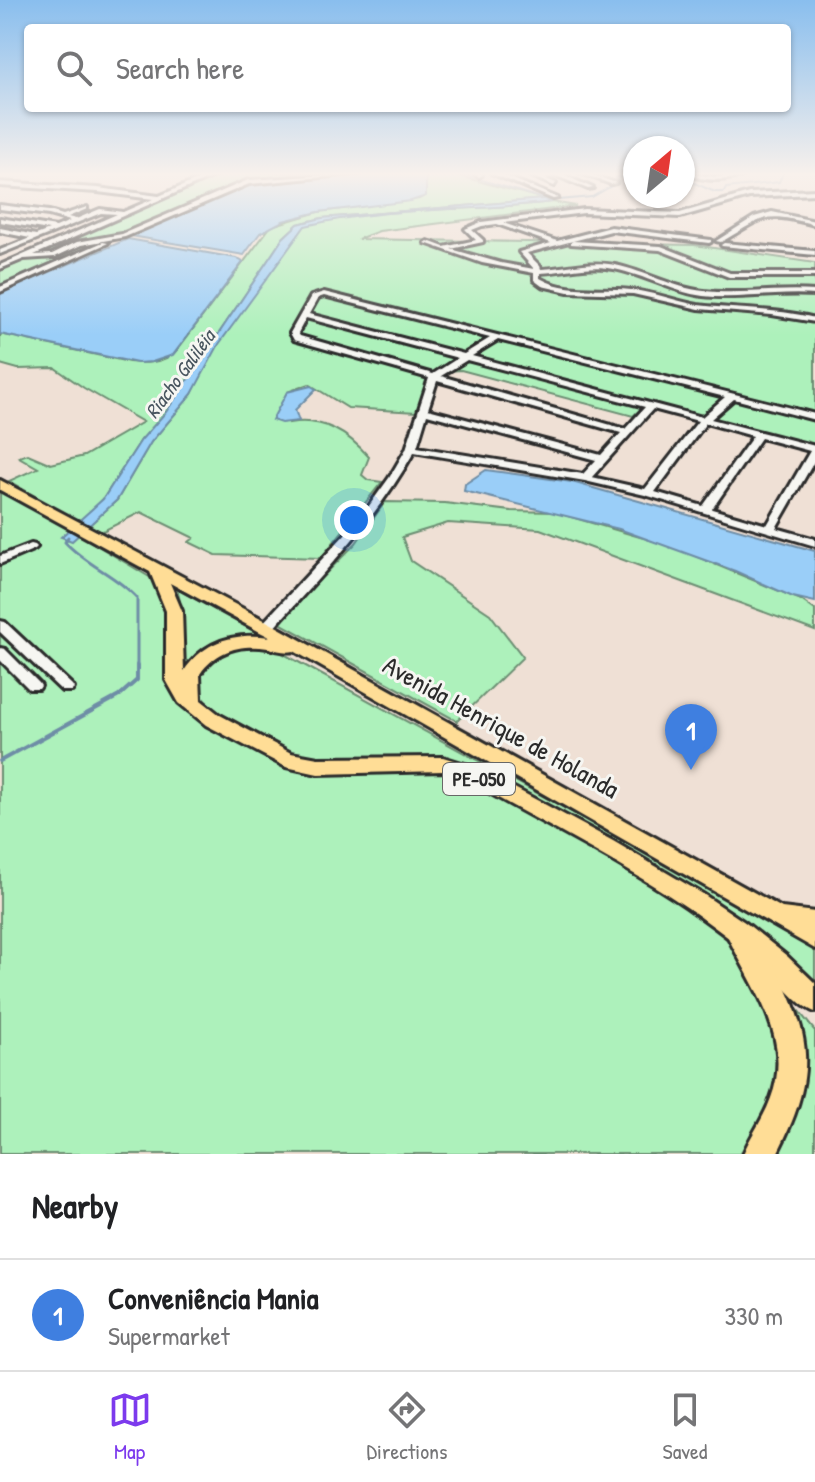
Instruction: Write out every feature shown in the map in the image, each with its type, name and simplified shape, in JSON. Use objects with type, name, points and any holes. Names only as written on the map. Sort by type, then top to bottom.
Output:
[{"type":"highway","points":[[741,935],[777,1002],[792,1056],[790,1088],[759,1154]]},
{"type":"main road","name":"Avenida Henrique de Holanda","points":[[0,484],[266,628],[815,938]]},
{"type":"main road","points":[[157,570],[174,611],[175,680],[192,704]]},
{"type":"main road","points":[[192,704],[191,674],[200,659],[220,646],[253,640],[310,653]]},
{"type":"main road","name":"PE-050","points":[[192,704],[250,743],[286,760],[318,766],[429,763],[453,766],[675,889],[783,967],[815,1000]]},
{"type":"main road","name":"PE-050","points":[[769,913],[815,922]]},
{"type":"street","points":[[44,227],[57,229]]},
{"type":"street","points":[[0,253],[62,227]]},
{"type":"street","points":[[0,267],[92,227]]},
{"type":"street","points":[[0,290],[144,227]]},
{"type":"street","points":[[444,249],[479,242],[481,239],[468,229],[470,227]]},
{"type":"street","points":[[509,227],[555,242],[639,246],[680,254],[729,275],[815,275]]},
{"type":"street","points":[[698,264],[713,246],[743,227]]},
{"type":"street","points":[[815,252],[713,246],[619,229],[522,252],[538,266],[538,282],[630,292],[698,306],[764,311],[815,320]]},
{"type":"street","points":[[1,230],[36,237]]},
{"type":"street","points":[[0,253],[40,257],[57,254],[79,243],[123,236]]},
{"type":"street","points":[[0,242],[16,245]]},
{"type":"street","points":[[428,243],[538,271],[600,265],[637,272],[672,286],[706,294],[782,290],[815,293]]},
{"type":"street","points":[[680,254],[713,246]]},
{"type":"street","points":[[40,257],[40,272]]},
{"type":"street","points":[[627,432],[295,337],[316,295],[321,294],[815,417]]},
{"type":"street","points":[[305,315],[815,450],[770,529]]},
{"type":"street","points":[[266,628],[365,519],[394,479],[411,449],[434,377],[497,337]]},
{"type":"street","points":[[648,493],[704,420],[732,396]]},
{"type":"street","points":[[585,478],[652,405]]},
{"type":"street","points":[[423,410],[602,458]]},
{"type":"street","points":[[706,510],[759,434]]},
{"type":"street","points":[[411,449],[585,478],[648,493],[815,543]]},
{"type":"street","points":[[0,560],[31,547]]},
{"type":"street","points":[[0,625],[67,688]]},
{"type":"street","points":[[0,652],[34,686]]},
{"type":"green space","points":[[94,227],[142,227],[0,290],[0,267]]},
{"type":"green space","points":[[270,227],[295,227],[283,238],[166,412],[141,440],[103,499],[80,522],[9,481],[38,468],[19,457],[28,454],[51,464],[84,456],[143,422],[55,368],[18,369],[0,364],[0,334],[129,362],[161,360],[177,350]]},
{"type":"green space","points":[[304,227],[412,227],[379,231],[358,239],[694,245],[815,263],[815,447],[644,406],[633,416],[461,370],[434,372],[417,412],[348,408],[309,384],[287,392],[282,403],[289,423],[313,422],[343,434],[369,457],[362,475],[368,480],[382,482],[321,558],[216,555],[189,542],[194,538],[141,512],[99,533],[87,527],[117,500],[151,442],[192,394],[216,342]]},
{"type":"green space","points":[[0,487],[166,587],[180,676],[180,601],[177,589],[261,635],[238,636],[215,642],[189,662],[184,673],[200,710],[286,760],[443,764],[741,935],[755,958],[790,1088],[757,1154],[0,1154]]},
{"type":"green space","points":[[385,502],[445,503],[511,511],[554,512],[671,546],[801,600],[815,610],[815,631],[540,529],[448,523],[402,537],[411,561],[490,614],[523,657],[457,721],[278,622],[356,543]]},
{"type":"green space","points":[[260,644],[273,648],[743,906],[815,949],[815,990],[754,933],[452,762],[310,756],[271,742],[225,718],[203,697],[200,682],[203,671],[220,653]]},
{"type":"green space","points":[[780,988],[815,1031],[815,1154],[771,1154],[789,1114]]},
{"type":"water","points":[[152,227],[272,227],[260,233],[244,255],[131,236]]},
{"type":"water","points":[[295,227],[304,227],[219,344],[192,394],[151,442],[117,500],[72,541],[61,537],[103,499],[141,440],[166,412],[283,238]]},
{"type":"water","points":[[128,239],[236,258],[243,262],[173,355],[137,363],[0,334],[0,293]]},
{"type":"water","points":[[311,386],[316,389],[295,410],[299,421],[281,423],[272,420],[287,392]]},
{"type":"water","points":[[486,470],[572,482],[815,551],[815,602],[793,597],[735,571],[619,529],[464,491],[465,484]]},
{"type":"waterway","name":"Riacho Galiléia","points":[[0,761],[119,696],[137,680],[137,598],[73,550],[65,542],[68,537]]},
{"type":"place","name":"Conveniência Mania","points":[[691,770]]}]
